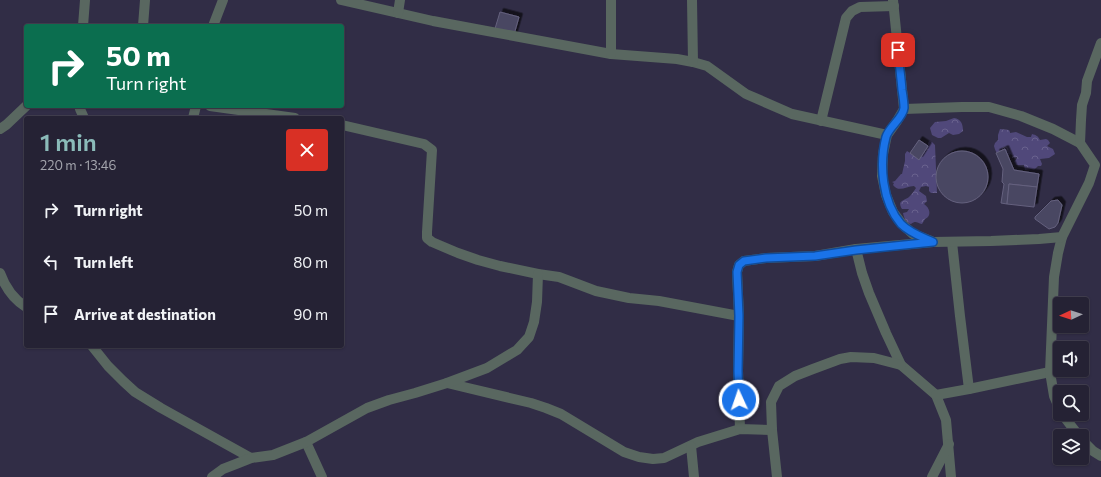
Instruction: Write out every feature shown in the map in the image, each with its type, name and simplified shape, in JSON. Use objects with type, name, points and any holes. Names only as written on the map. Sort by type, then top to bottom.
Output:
[{"type":"street","points":[[83,24],[85,0]]},
{"type":"street","points":[[142,24],[145,0]]},
{"type":"street","points":[[214,24],[223,0]]},
{"type":"street","points":[[342,0],[398,13],[611,54],[677,59],[693,62],[707,66],[746,94],[792,114],[887,135]]},
{"type":"street","points":[[398,13],[400,0]]},
{"type":"street","points":[[611,0],[611,54]]},
{"type":"street","points":[[692,0],[693,62]]},
{"type":"street","points":[[821,121],[846,18],[852,11],[860,8],[894,3],[904,110],[887,135],[883,154],[882,176],[886,195],[893,212],[902,224],[913,234],[933,242]]},
{"type":"street","points":[[1080,143],[1080,120],[1082,105],[1088,81],[1101,43]]},
{"type":"street","points":[[904,110],[962,106],[989,107],[1021,116],[1053,129],[1080,143],[1098,166],[1062,237],[1058,253],[1054,277],[1050,372],[1053,390]]},
{"type":"street","points":[[0,129],[24,108]]},
{"type":"street","points":[[224,108],[281,116]]},
{"type":"street","points":[[344,125],[424,144],[432,150],[426,232],[427,238],[432,242],[478,260],[538,274],[559,277],[596,291],[628,298],[659,301],[739,316]]},
{"type":"street","points":[[740,429],[737,272],[739,265],[744,261],[766,258],[815,256],[933,242],[1062,237]]},
{"type":"street","points":[[952,242],[969,389]]},
{"type":"street","points":[[856,250],[869,293],[901,365],[936,395],[946,420],[951,477]]},
{"type":"street","points":[[0,273],[12,294],[18,302],[24,306]]},
{"type":"street","points":[[212,477],[223,469],[252,458],[273,455],[306,442],[367,408],[447,383],[487,368],[517,350],[529,337],[534,322],[537,302],[538,274]]},
{"type":"street","points":[[94,348],[108,366],[135,392],[252,458]]},
{"type":"street","points":[[777,477],[772,430],[771,402],[779,386],[795,376],[826,364],[851,357],[874,358],[901,365]]},
{"type":"street","points":[[936,395],[1050,372]]},
{"type":"street","points":[[447,383],[546,408],[561,414],[624,452],[639,457],[653,459],[664,458],[698,442],[740,429],[772,430]]},
{"type":"street","points":[[306,442],[322,477]]},
{"type":"street","points":[[932,477],[949,444]]},
{"type":"street","points":[[691,446],[694,477]]},
{"type":"street","points":[[1089,447],[1101,456]]},
{"type":"green space","points":[[954,118],[961,122],[963,131],[959,134],[953,135],[949,133],[941,138],[932,135],[930,128],[935,122],[946,121]]},
{"type":"green space","points":[[1000,129],[1009,130],[1010,133],[1016,132],[1027,137],[1031,137],[1033,134],[1040,140],[1046,139],[1050,143],[1047,146],[1053,149],[1055,154],[1049,158],[1040,159],[1042,164],[1041,166],[1038,166],[1034,170],[1025,170],[1024,165],[1016,165],[1014,161],[1017,157],[1012,158],[1012,155],[1010,154],[1007,158],[998,154],[996,151],[994,146],[998,140]]},
{"type":"green space","points":[[929,141],[935,145],[937,193],[931,193],[929,191],[929,187],[921,187],[919,191],[926,196],[927,201],[924,204],[929,210],[929,216],[922,224],[915,222],[911,224],[908,223],[903,213],[907,212],[909,209],[902,209],[900,204],[909,197],[916,188],[911,186],[898,189],[892,182],[902,174],[905,154],[907,151],[919,159],[928,146]]},
{"type":"building","points":[[500,12],[519,17],[513,38],[494,32]]},
{"type":"building","points":[[919,140],[928,146],[919,160],[910,153]]},
{"type":"building","points":[[1005,149],[1014,170],[1039,174],[1037,187],[1009,184],[1007,204],[1001,203],[1004,184],[1002,182],[1003,169],[996,153]]},
{"type":"building","points":[[957,151],[967,151],[976,155],[984,163],[988,172],[988,182],[984,191],[976,199],[967,203],[957,203],[948,199],[940,191],[936,182],[936,172],[940,163],[948,155]]},
{"type":"building","points":[[1009,184],[1037,187],[1034,207],[1007,204]]},
{"type":"building","points":[[1058,200],[1062,205],[1058,223],[1055,227],[1049,229],[1035,219],[1035,217],[1051,201]]},
{"type":"route","points":[[739,400],[739,316],[737,272],[739,265],[744,261],[766,258],[815,256],[836,252],[933,242],[913,234],[902,224],[893,212],[886,195],[882,176],[883,154],[887,135],[904,110],[898,50]]}]
